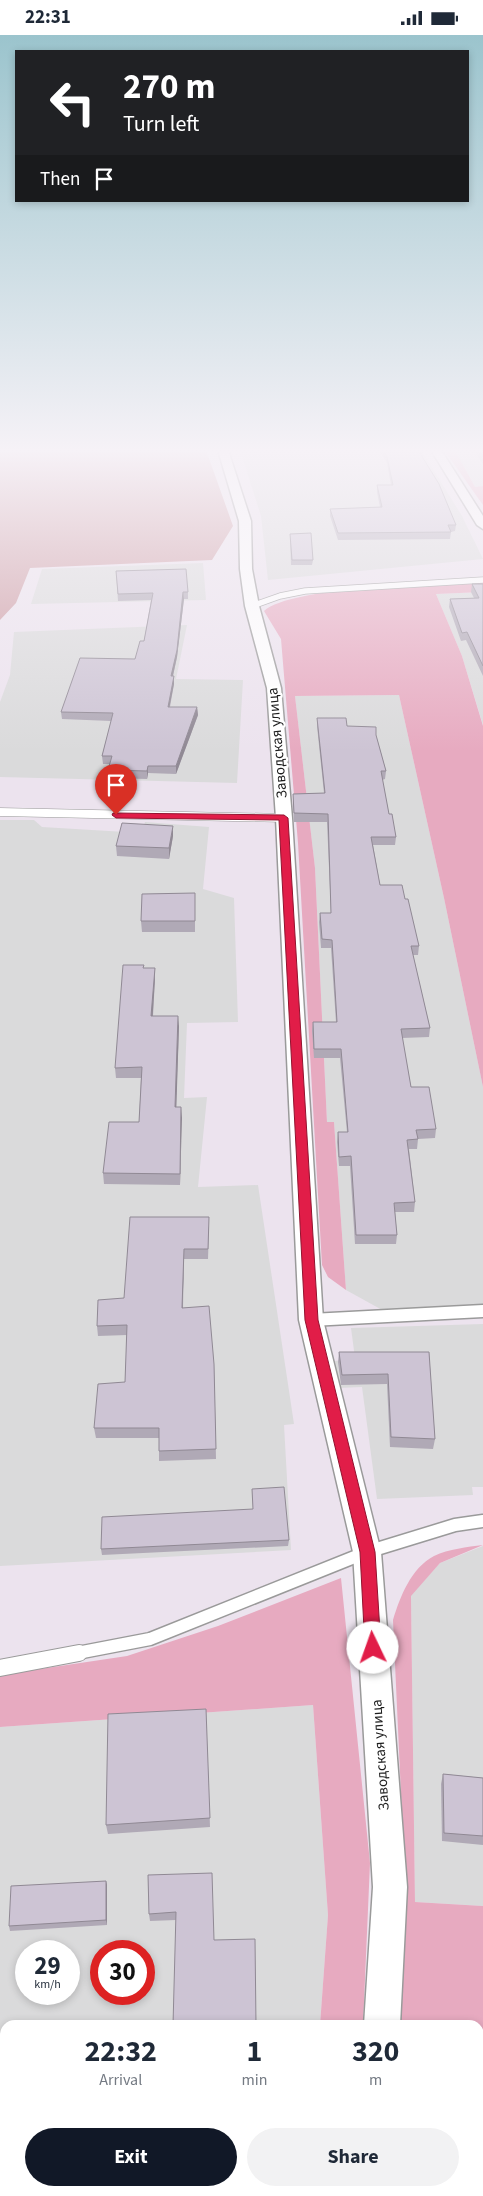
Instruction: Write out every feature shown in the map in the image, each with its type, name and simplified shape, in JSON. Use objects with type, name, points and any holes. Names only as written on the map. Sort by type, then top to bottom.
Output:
[{"type":"street","name":"Заводская улица","points":[[246,551],[246,569],[252,606],[274,688],[284,818],[311,1320],[367,1552],[390,1887],[382,2020]]},
{"type":"lane","points":[[252,606],[280,596],[306,591],[483,580]]},
{"type":"lane","points":[[0,812],[284,818]]},
{"type":"lane","points":[[311,1320],[483,1311]]},
{"type":"lane","points":[[0,1668],[150,1639],[367,1552],[455,1525],[483,1521]]},
{"type":"shaded area","points":[[0,551],[218,551],[212,560],[30,568],[16,603],[0,620]]},
{"type":"shaded area","points":[[265,551],[479,551],[483,559],[268,580]]},
{"type":"shaded area","points":[[203,563],[206,600],[31,604],[42,569]]},
{"type":"shaded area","points":[[483,581],[483,592],[436,594],[462,656],[483,726],[483,1087],[399,695],[295,696],[315,868],[327,1122],[334,1122],[346,1290],[328,1277],[322,1265],[298,843],[281,639],[264,611],[280,603],[304,596],[334,591]]},
{"type":"shaded area","points":[[483,592],[483,725],[462,656],[436,594]]},
{"type":"shaded area","points":[[187,625],[176,679],[243,680],[237,783],[0,777],[0,702],[10,675],[14,632]]},
{"type":"shaded area","points":[[399,695],[483,1087],[483,1307],[384,1311],[346,1290],[334,1122],[327,1122],[315,868],[295,696]]},
{"type":"shaded area","points":[[0,820],[34,820],[42,827],[142,833],[145,822],[209,827],[203,889],[234,898],[238,1022],[187,1023],[184,1098],[207,1097],[198,1187],[258,1185],[294,1424],[284,1425],[291,1550],[0,1566]]},
{"type":"shaded area","points":[[483,1324],[483,1487],[472,1487],[473,1495],[377,1499],[362,1387],[338,1388],[335,1361],[355,1358],[351,1328]]},
{"type":"shaded area","points":[[483,1545],[440,1563],[411,1596],[415,1902],[483,1906],[483,2020],[399,2020],[406,1903],[393,1620],[408,1584],[419,1568],[434,1556],[458,1549]]},
{"type":"shaded area","points":[[483,1546],[483,1906],[415,1902],[411,1595],[440,1563]]},
{"type":"shaded area","points":[[341,1578],[370,1863],[363,2020],[320,2020],[328,1915],[313,1705],[0,1727],[0,1675],[127,1656],[218,1626]]},
{"type":"shaded area","points":[[313,1705],[328,1915],[320,2020],[0,2020],[0,1727]]},
{"type":"building","points":[[291,551],[312,551],[313,560],[292,560]]},
{"type":"building","points":[[186,569],[188,592],[183,592],[177,650],[171,676],[174,676],[168,707],[197,707],[176,766],[148,766],[147,771],[108,770],[112,756],[102,756],[113,713],[61,712],[80,658],[135,659],[140,641],[144,641],[153,593],[118,594],[116,571]]},
{"type":"building","points":[[472,584],[483,584],[483,666],[467,632],[462,633],[450,599],[479,598]]},
{"type":"building","points":[[317,718],[346,718],[347,726],[376,727],[376,735],[386,771],[381,771],[389,814],[392,814],[396,837],[371,837],[380,885],[402,885],[405,899],[408,899],[419,946],[411,946],[430,1028],[401,1029],[411,1087],[429,1087],[436,1129],[416,1130],[418,1139],[407,1140],[415,1202],[394,1203],[397,1235],[356,1235],[351,1156],[339,1157],[338,1132],[348,1132],[341,1049],[314,1049],[313,1022],[337,1022],[332,940],[322,939],[320,913],[331,913],[328,814],[294,813],[293,794],[325,793]]},
{"type":"building","points":[[122,823],[173,826],[169,848],[116,846]]},
{"type":"building","points":[[195,893],[195,921],[141,921],[142,894]]},
{"type":"building","points":[[123,965],[144,965],[143,968],[155,968],[151,1016],[178,1016],[175,1107],[181,1107],[180,1174],[103,1173],[109,1122],[139,1122],[142,1067],[115,1068]]},
{"type":"building","points":[[130,1217],[209,1217],[208,1249],[184,1249],[182,1308],[209,1306],[214,1364],[216,1449],[159,1451],[159,1428],[94,1428],[98,1384],[125,1382],[127,1325],[97,1326],[98,1300],[124,1298]]},
{"type":"building","points":[[339,1352],[429,1352],[435,1439],[391,1437],[388,1374],[342,1375]]},
{"type":"building","points":[[284,1487],[289,1540],[101,1549],[102,1517],[253,1509],[252,1489]]},
{"type":"building","points":[[206,1709],[210,1818],[106,1825],[108,1714]]},
{"type":"building","points":[[443,1774],[483,1778],[483,1836],[444,1833]]},
{"type":"building","points":[[212,1873],[214,1940],[255,1939],[256,2020],[173,2020],[176,1912],[149,1914],[148,1875]]},
{"type":"building","points":[[106,1881],[106,1920],[9,1926],[11,1886]]},
{"type":"route","points":[[116,815],[284,818],[311,1320],[367,1552],[373,1648]]}]
